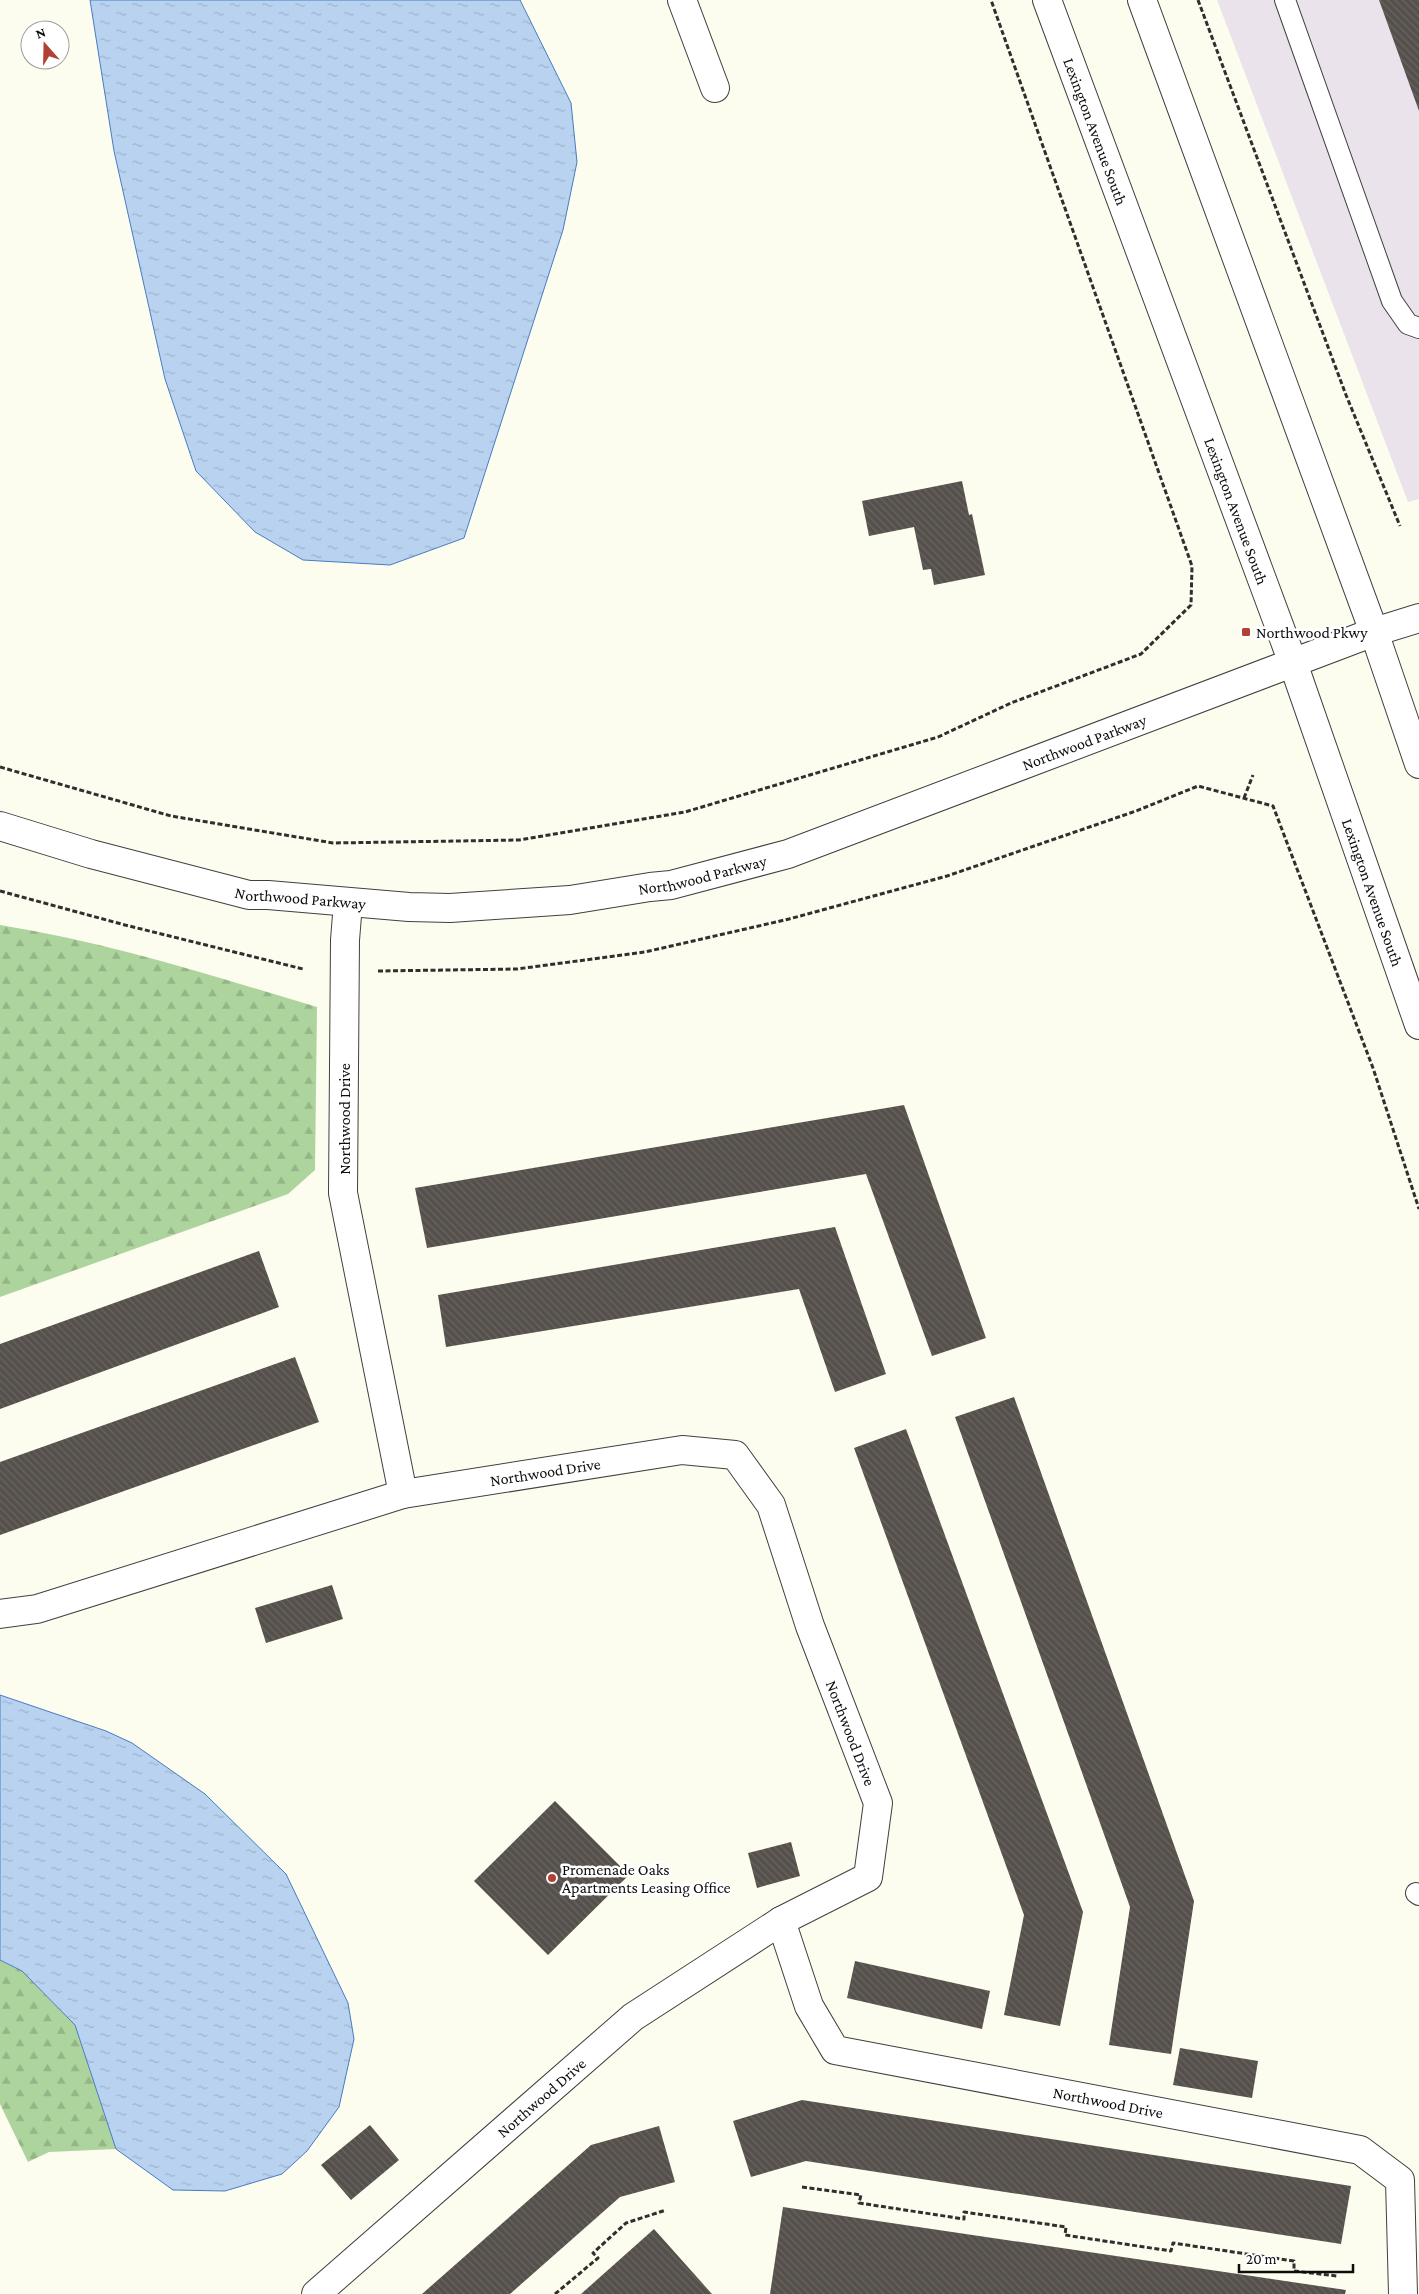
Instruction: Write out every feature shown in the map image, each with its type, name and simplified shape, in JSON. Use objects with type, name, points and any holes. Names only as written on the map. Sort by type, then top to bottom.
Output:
[{"type":"street","points":[[682,0],[715,88]]},
{"type":"street","name":"Lexington Avenue South","points":[[1047,0],[1293,663],[1419,1025]]},
{"type":"street","points":[[1142,0],[1374,632],[1419,764]]},
{"type":"street","name":"Northwood Parkway","points":[[0,826],[91,854],[249,896],[268,895],[348,903],[450,908],[570,900],[690,880],[788,854],[1374,632],[1419,618]]},
{"type":"street","name":"Northwood Drive","points":[[316,2294],[633,2017],[781,1921],[868,1877],[878,1803],[810,1626],[771,1505],[735,1455],[682,1450],[403,1494],[343,1193],[345,940],[348,903]]},
{"type":"street","points":[[0,1614],[37,1609],[403,1494]]},
{"type":"street","name":"Northwood Drive","points":[[781,1921],[808,2006],[835,2050],[1360,2150],[1400,2180],[1403,2294]]},
{"type":"lane","points":[[1285,0],[1392,301],[1408,324],[1419,328]]},
{"type":"path","points":[[0,767],[171,816],[333,843],[519,840],[685,812],[938,737],[1011,703],[1141,654],[1191,605],[1192,566],[1156,470],[991,0]]},
{"type":"path","points":[[1198,0],[1346,394],[1400,526]]},
{"type":"path","points":[[1244,798],[1253,775]]},
{"type":"path","points":[[371,971],[518,969],[645,952],[789,919],[947,876],[1136,811],[1198,786],[1273,806],[1373,1068],[1419,1209]]},
{"type":"path","points":[[0,891],[124,925],[303,969]]},
{"type":"path","points":[[802,2187],[861,2195],[859,2203],[964,2218],[964,2212],[1066,2227],[1065,2236],[1171,2252],[1173,2243],[1280,2259],[1294,2262],[1294,2271],[1337,2276]]},
{"type":"path","points":[[555,2294],[598,2258],[593,2253],[626,2223],[666,2210]]},
{"type":"shaded area","points":[[1217,0],[1419,0],[1419,499],[1408,502]]},
{"type":"green space","points":[[0,925],[120,950],[317,1007],[315,1170],[288,1194],[0,1297]]},
{"type":"green space","points":[[0,1960],[22,1971],[75,2025],[116,2149],[49,2152],[28,2162],[0,2104]]},
{"type":"water","points":[[90,0],[520,0],[571,103],[577,162],[563,230],[464,538],[390,565],[303,560],[255,532],[196,471],[165,379],[114,151]]},
{"type":"water","points":[[0,1695],[106,1731],[132,1743],[205,1794],[286,1874],[348,2003],[354,2039],[339,2107],[307,2151],[282,2174],[225,2191],[173,2190],[116,2149],[75,2025],[22,1971],[0,1960]]},
{"type":"building","points":[[1379,0],[1419,0],[1419,111]]},
{"type":"building","points":[[962,481],[969,515],[972,514],[985,575],[934,585],[931,569],[923,570],[914,527],[869,536],[862,501]]},
{"type":"building","points":[[904,1105],[986,1338],[932,1356],[866,1174],[427,1248],[415,1188]]},
{"type":"building","points":[[835,1227],[886,1374],[835,1392],[799,1289],[446,1347],[438,1295]]},
{"type":"building","points":[[259,1251],[279,1307],[0,1409],[0,1344]]},
{"type":"building","points":[[295,1357],[319,1422],[0,1535],[0,1462]]},
{"type":"building","points":[[1014,1397],[1194,1901],[1171,2054],[1109,2045],[1130,1907],[955,1417]]},
{"type":"building","points":[[906,1429],[1083,1912],[1060,2026],[1004,2015],[1024,1915],[854,1448]]},
{"type":"building","points":[[332,1585],[343,1619],[266,1643],[255,1608]]},
{"type":"building","name":"Promenade Oaks Apartments Leasing Office","points":[[555,1801],[629,1875],[548,1955],[474,1881]]},
{"type":"building","points":[[791,1842],[800,1876],[757,1888],[748,1853]]},
{"type":"building","points":[[855,1961],[990,1991],[982,2029],[847,1998]]},
{"type":"building","points":[[1180,2048],[1258,2061],[1252,2098],[1173,2085]]},
{"type":"building","points":[[802,2100],[1351,2186],[1341,2244],[806,2161],[751,2177],[733,2121]]},
{"type":"building","points":[[370,2125],[399,2160],[351,2200],[321,2165]]},
{"type":"building","points":[[659,2126],[675,2182],[620,2197],[510,2294],[422,2294],[591,2145]]},
{"type":"building","points":[[783,2207],[1346,2290],[1345,2294],[770,2294]]},
{"type":"building","points":[[654,2229],[712,2294],[581,2294]]},
{"type":"place","name":"Northwood Pkwy","points":[[1246,632]]},
{"type":"place","name":"Promenade Oaks Apartments Leasing Office","points":[[552,1878]]}]
